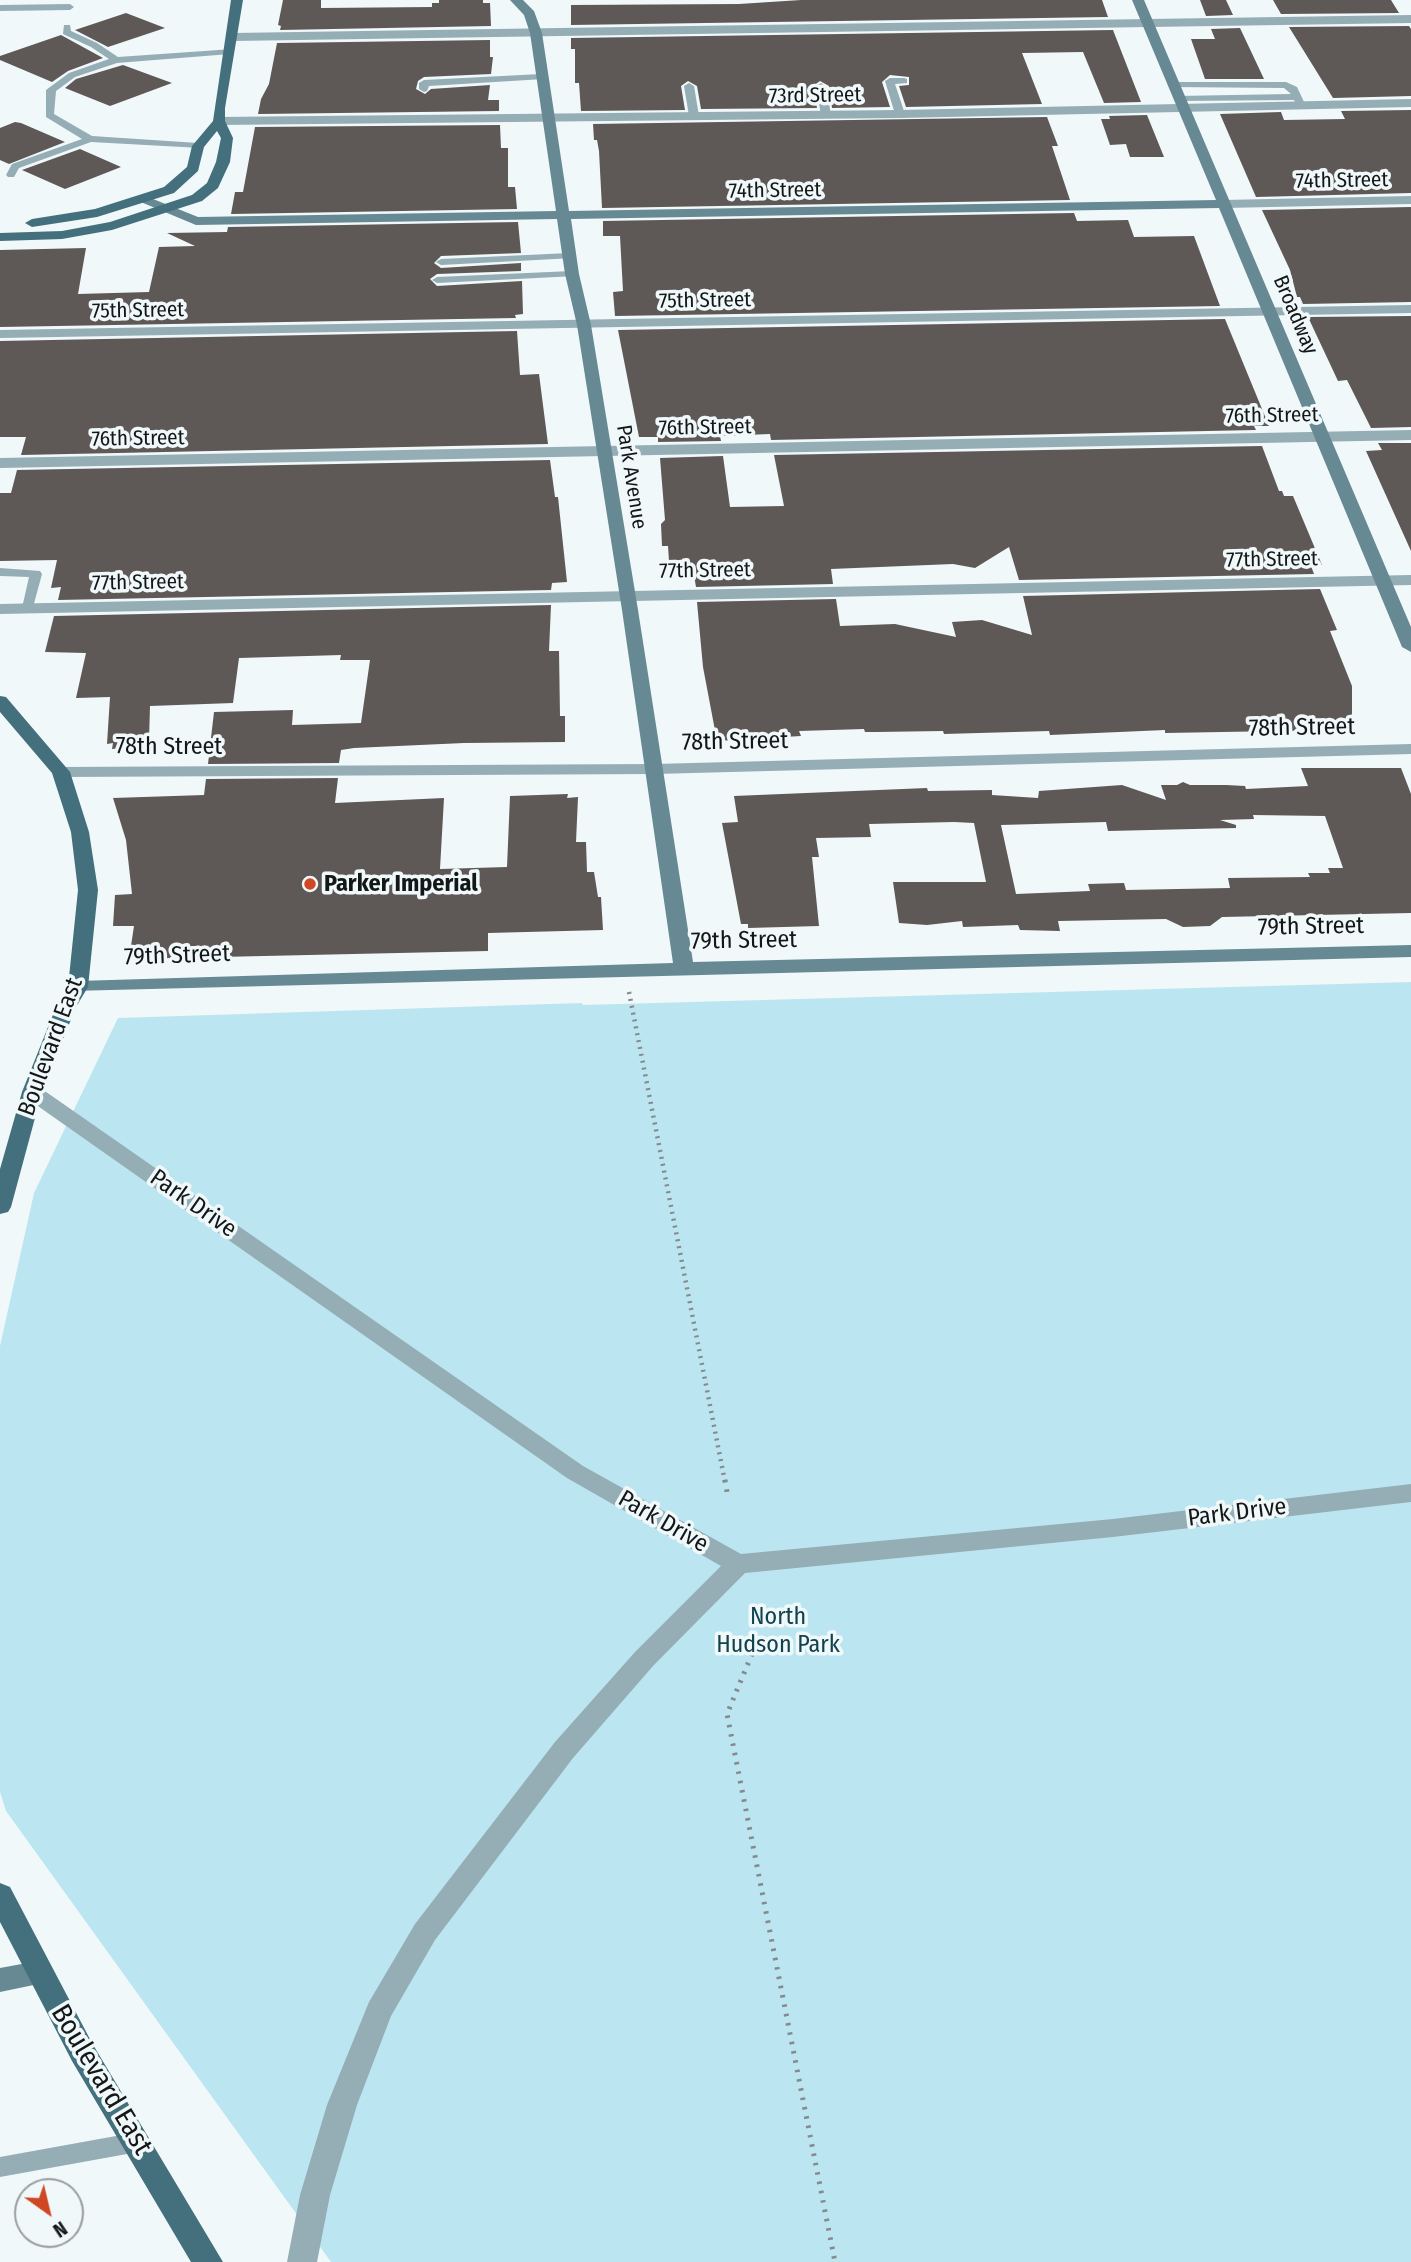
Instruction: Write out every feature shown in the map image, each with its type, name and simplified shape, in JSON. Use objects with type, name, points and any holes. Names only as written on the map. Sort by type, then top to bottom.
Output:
[{"type":"main road","points":[[0,225],[55,221],[143,200],[169,190],[181,180],[193,168],[198,146],[219,121],[237,0]]},
{"type":"main road","points":[[0,237],[62,235],[111,226],[197,198],[213,185],[223,162],[227,138],[219,121]]},
{"type":"main road","name":"Boulevard East","points":[[0,701],[61,772],[80,832],[88,890],[78,987],[65,1006],[32,1092],[0,1207]]},
{"type":"main road","name":"Boulevard East","points":[[0,1895],[38,1973],[82,2052],[208,2262]]},
{"type":"street","name":"Park Avenue","points":[[516,0],[530,14],[536,33],[572,274],[584,325],[628,595],[684,969]]},
{"type":"street","name":"Broadway","points":[[1138,0],[1411,647]]},
{"type":"street","points":[[233,37],[1411,19]]},
{"type":"street","name":"73rd Street","points":[[219,121],[900,114],[1299,101],[1411,103]]},
{"type":"street","name":"74th Street","points":[[143,200],[196,220],[1411,201]]},
{"type":"street","name":"75th Street","points":[[0,334],[1411,310]]},
{"type":"street","name":"76th Street","points":[[0,463],[1411,435]]},
{"type":"street","name":"77th Street","points":[[0,609],[1411,580]]},
{"type":"street","name":"78th Street","points":[[61,772],[655,769],[1411,750]]},
{"type":"street","name":"79th Street","points":[[78,987],[1411,951]]},
{"type":"street","name":"Park Drive","points":[[32,1092],[575,1472],[738,1564],[1113,1528],[1411,1493]]},
{"type":"street","points":[[302,2262],[315,2195],[342,2105],[379,2011],[425,1932],[564,1750],[644,1659],[738,1564]]},
{"type":"street","points":[[0,1980],[38,1973]]},
{"type":"lane","points":[[0,8],[70,7]]},
{"type":"lane","points":[[67,27],[66,32],[94,45],[116,60]]},
{"type":"lane","points":[[90,139],[49,115],[51,90],[72,75],[116,60],[230,51]]},
{"type":"lane","points":[[424,89],[424,83],[541,77]]},
{"type":"lane","points":[[900,114],[890,81],[904,81]]},
{"type":"lane","points":[[1174,85],[1286,85],[1294,89],[1299,101]]},
{"type":"lane","points":[[690,86],[694,116]]},
{"type":"lane","points":[[821,86],[826,115]]},
{"type":"lane","points":[[11,175],[15,166],[90,139],[198,146]]},
{"type":"lane","points":[[441,262],[570,256]]},
{"type":"lane","points":[[437,280],[572,274]]},
{"type":"lane","points":[[0,572],[36,574],[28,608]]},
{"type":"lane","points":[[0,2167],[138,2142]]},
{"type":"path","points":[[628,991],[728,1498]]},
{"type":"path","points":[[752,1654],[727,1714],[835,2262]]},
{"type":"green space","name":"North Hudson Park","points":[[1411,982],[1411,2262],[331,2262],[6,1811],[0,1792],[0,1346],[34,1193],[118,1018]]},
{"type":"building","points":[[283,0],[321,0],[321,8],[432,7],[432,3],[439,3],[439,0],[483,0],[483,3],[490,3],[491,26],[280,30],[281,26],[278,25]]},
{"type":"building","points":[[801,0],[1102,0],[1108,17],[571,25],[571,5],[739,4]]},
{"type":"building","points":[[1200,0],[1226,0],[1233,15],[1206,16]]},
{"type":"building","points":[[1273,0],[1391,0],[1399,13],[1281,14]]},
{"type":"building","points":[[126,13],[165,28],[108,47],[75,30]]},
{"type":"building","points":[[1409,26],[1411,96],[1333,98],[1289,27]]},
{"type":"building","points":[[1240,28],[1264,79],[1205,79],[1191,39],[1215,39],[1211,29]]},
{"type":"building","points":[[1113,30],[1141,102],[1104,103],[1083,52],[1022,53],[1042,104],[906,107],[899,86],[909,85],[909,77],[890,75],[882,82],[890,107],[832,108],[829,86],[820,81],[813,86],[817,108],[701,109],[697,86],[688,81],[681,86],[685,110],[581,111],[579,83],[575,83],[575,49],[571,49],[571,38]]},
{"type":"building","points":[[61,35],[103,58],[68,71],[52,82],[0,60],[0,56]]},
{"type":"building","points":[[490,40],[490,57],[493,57],[491,74],[424,77],[418,81],[416,89],[425,94],[431,89],[490,85],[488,100],[499,100],[499,111],[258,114],[261,99],[269,84],[277,43]]},
{"type":"building","points":[[123,65],[172,83],[110,106],[65,88],[76,79]]},
{"type":"building","points":[[1411,110],[1411,193],[1256,197],[1220,114],[1281,112],[1284,120],[1345,119],[1341,111]]},
{"type":"building","points":[[1147,115],[1164,157],[1130,157],[1126,144],[1110,145],[1101,119],[1110,119],[1109,116]]},
{"type":"building","points":[[1047,117],[1058,146],[1052,146],[1070,200],[602,208],[599,151],[597,140],[594,140],[593,124]]},
{"type":"building","points":[[15,122],[65,142],[9,164],[0,160],[0,128]]},
{"type":"building","points":[[500,125],[501,148],[508,148],[508,187],[515,187],[517,209],[231,214],[235,192],[243,192],[255,127]]},
{"type":"building","points":[[80,149],[121,167],[65,189],[22,170]]},
{"type":"building","points":[[1411,207],[1411,302],[1303,304],[1300,297],[1297,297],[1290,270],[1262,210]]},
{"type":"building","points":[[1074,213],[1077,221],[1128,220],[1134,237],[1194,236],[1220,306],[615,316],[613,292],[623,291],[620,236],[603,236],[603,221]]},
{"type":"building","points":[[518,222],[521,253],[441,256],[434,263],[441,268],[521,263],[521,271],[437,274],[430,279],[437,286],[522,281],[523,314],[515,315],[516,318],[0,327],[0,250],[86,248],[78,294],[149,292],[159,247],[195,246],[167,233],[227,232],[228,227]]},
{"type":"building","points":[[1411,316],[1411,427],[1371,428],[1347,380],[1338,381],[1308,317]]},
{"type":"building","points":[[1225,319],[1269,426],[1254,426],[1256,430],[771,440],[770,434],[720,436],[721,441],[658,442],[658,437],[639,437],[618,330]]},
{"type":"building","points":[[517,331],[520,375],[539,374],[548,444],[21,455],[26,437],[0,437],[0,341]]},
{"type":"building","points":[[1378,443],[1411,443],[1411,551],[1366,451],[1382,450]]},
{"type":"building","points":[[1262,446],[1279,491],[1282,491],[1284,496],[1293,496],[1322,565],[1311,566],[1314,574],[1019,580],[1009,547],[975,568],[953,564],[831,569],[833,584],[696,587],[694,575],[670,576],[668,546],[662,546],[661,524],[665,520],[660,458],[723,456],[730,507],[784,506],[774,455]]},
{"type":"building","points":[[550,460],[555,497],[558,497],[567,582],[552,583],[551,590],[58,600],[61,587],[51,588],[57,560],[0,561],[0,493],[11,493],[17,470]]},
{"type":"building","points":[[1320,589],[1337,630],[1330,631],[1352,686],[1352,720],[1336,730],[1165,733],[1165,730],[1050,735],[1049,731],[944,734],[943,731],[865,732],[864,729],[799,731],[801,736],[717,741],[703,667],[697,602],[836,599],[840,626],[895,624],[956,637],[952,622],[982,620],[1032,635],[1023,596]]},
{"type":"building","points":[[551,605],[549,651],[559,651],[560,716],[565,716],[565,742],[354,748],[341,750],[339,763],[208,764],[214,712],[293,710],[292,725],[361,723],[370,660],[340,660],[341,655],[239,658],[233,703],[150,706],[149,741],[141,741],[141,747],[112,749],[113,743],[107,744],[110,697],[76,698],[86,653],[45,652],[54,616]]},
{"type":"building","points":[[1301,768],[1401,768],[1411,794],[1411,913],[1222,917],[1210,926],[1183,927],[1166,919],[1058,921],[1060,931],[1020,930],[1018,925],[963,927],[962,921],[927,925],[899,923],[893,882],[986,882],[974,823],[954,822],[869,824],[871,837],[816,838],[819,857],[812,857],[819,926],[748,928],[748,924],[741,924],[722,823],[738,822],[734,796],[927,788],[928,791],[992,790],[992,795],[1038,798],[1039,791],[1122,785],[1166,800],[1161,785],[1177,785],[1183,782],[1190,785],[1245,786],[1246,789],[1308,786]],"holes":[[[1253,815],[1325,816],[1343,868],[1328,868],[1330,873],[1308,873],[1310,877],[1228,878],[1230,888],[1126,890],[1124,883],[1088,884],[1090,891],[1016,894],[1001,825],[1106,822],[1108,831],[1236,828],[1236,825],[1220,820],[1254,819]]]},
{"type":"building","name":"Parker Imperial","points":[[338,778],[335,803],[444,798],[440,869],[507,867],[510,796],[568,794],[567,798],[578,797],[576,842],[586,842],[587,872],[594,872],[598,897],[601,897],[603,930],[488,933],[488,951],[129,959],[134,926],[113,926],[115,895],[132,894],[126,840],[113,798],[204,795],[206,779]]},
{"type":"place","name":"Parker Imperial","points":[[310,884]]}]
